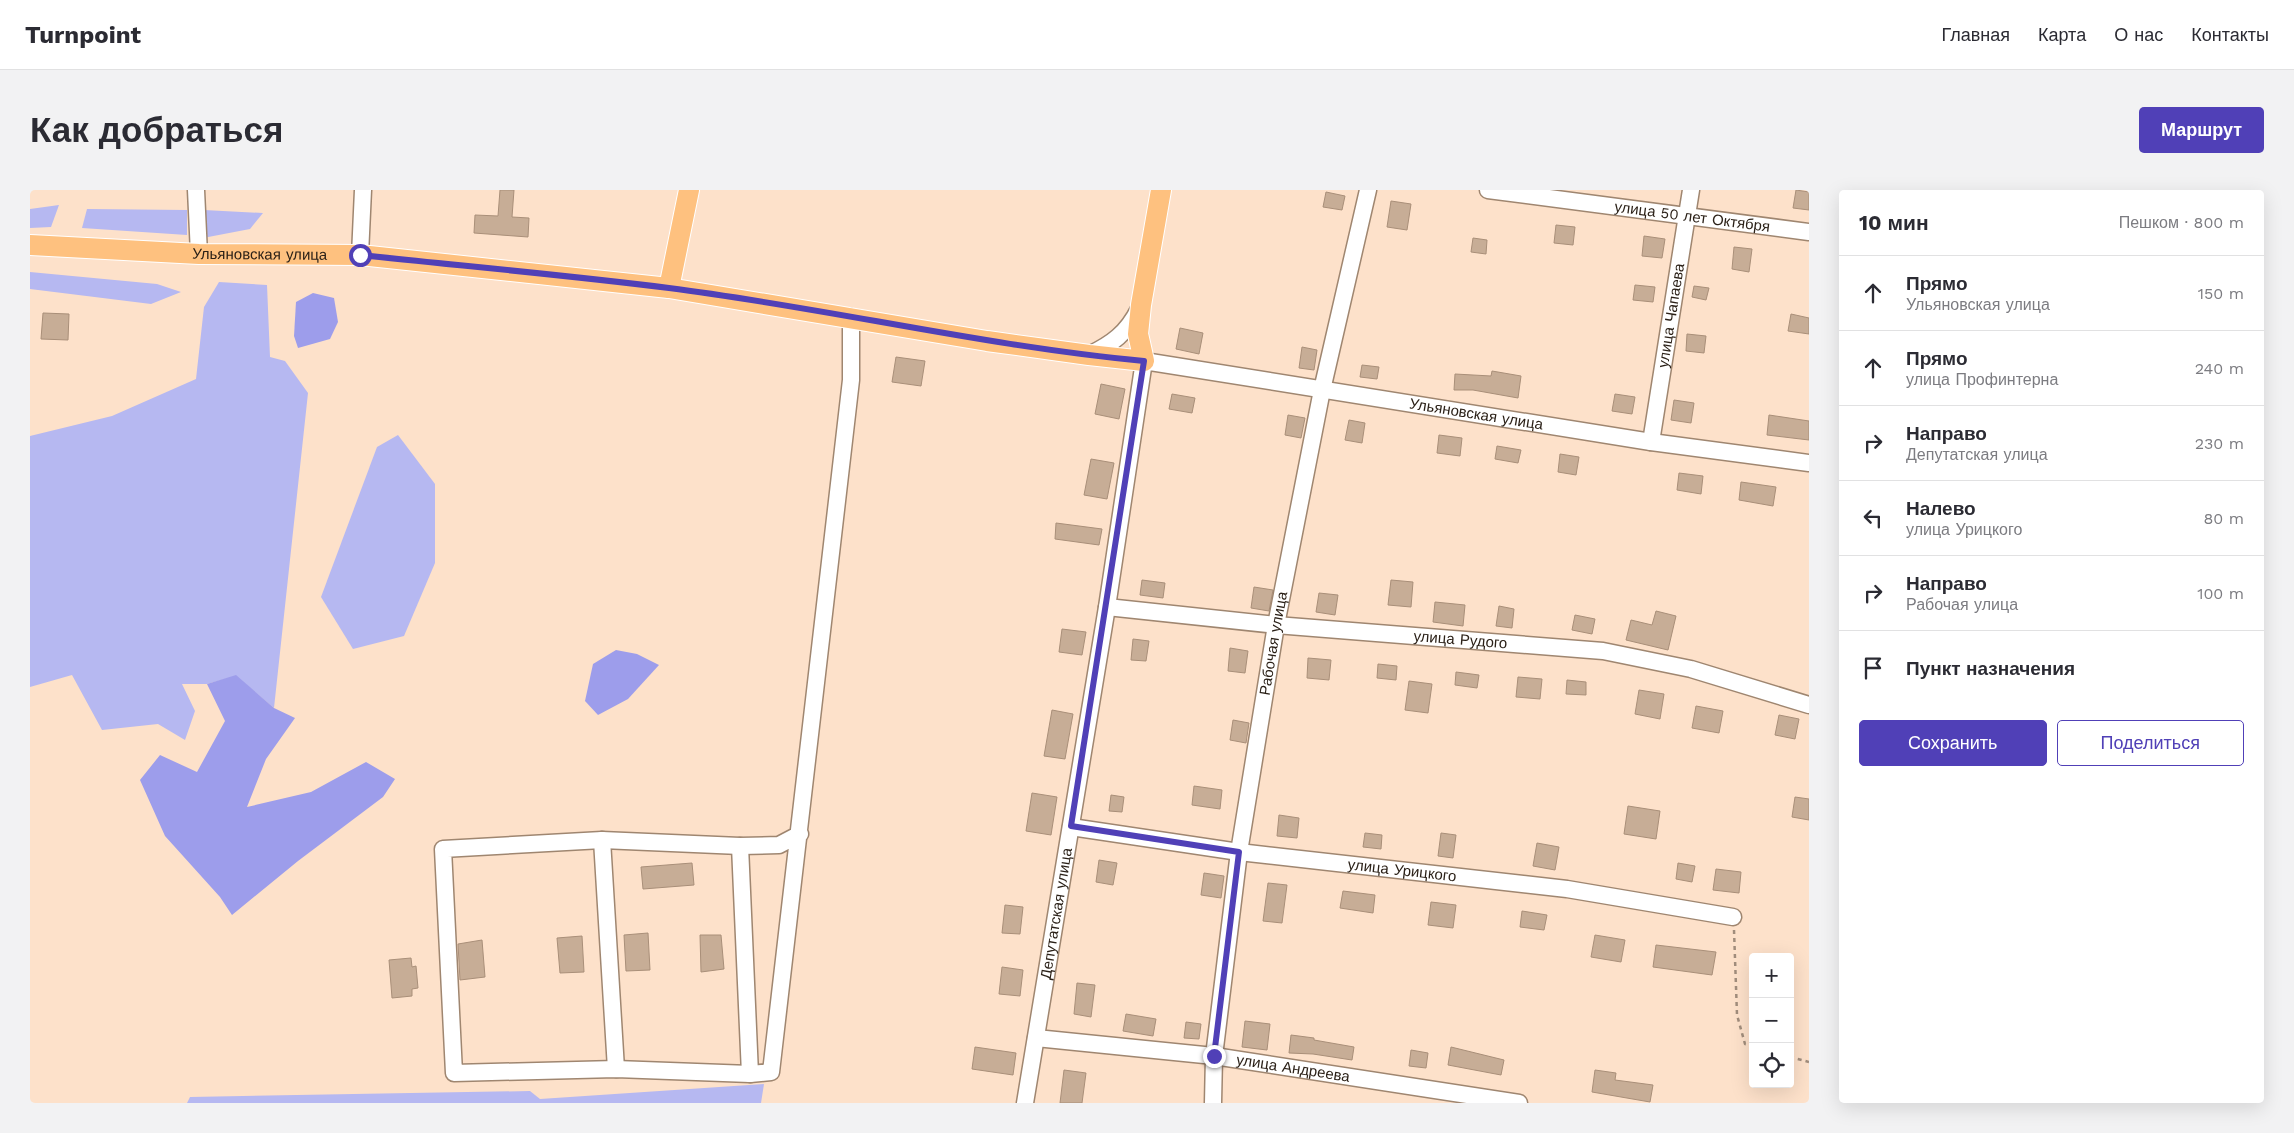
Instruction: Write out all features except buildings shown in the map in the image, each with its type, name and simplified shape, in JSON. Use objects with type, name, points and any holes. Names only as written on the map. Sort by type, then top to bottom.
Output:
[{"type":"main road","points":[[669,288],[689,190]]},
{"type":"main road","name":"Депутатская улица","points":[[1144,361],[1138,334],[1140,305],[1161,190]]},
{"type":"main road","name":"Ульяновская улица","points":[[30,244],[199,254],[360,255],[669,288],[988,341],[1089,356],[1144,361]]},
{"type":"street","points":[[196,190],[199,254]]},
{"type":"street","points":[[360,255],[363,190]]},
{"type":"street","name":"Рабочая улица","points":[[1213,1103],[1214,1056],[1239,852],[1276,625],[1322,390],[1368,190]]},
{"type":"street","name":"улица 50 лет Октября","points":[[1488,190],[1686,214],[1809,232]]},
{"type":"street","name":"улица Чапаева","points":[[1651,442],[1691,190]]},
{"type":"street","points":[[1089,356],[1121,336],[1132,324],[1140,305]]},
{"type":"street","points":[[800,834],[779,845],[740,846],[602,840],[442,849],[454,1073],[616,1070],[750,1074],[771,1072],[800,834],[851,380],[851,317]]},
{"type":"street","name":"Ульяновская улица","points":[[1144,361],[1651,442],[1809,463]]},
{"type":"street","name":"Депутатская улица","points":[[1025,1103],[1107,607],[1144,361]]},
{"type":"street","name":"улица Рудого","points":[[1107,607],[1276,625],[1604,651],[1691,669],[1809,705]]},
{"type":"street","name":"улица Урицкого","points":[[1071,826],[1239,852],[1567,889],[1733,917]]},
{"type":"street","points":[[602,840],[616,1070]]},
{"type":"street","points":[[740,846],[750,1074]]},
{"type":"street","name":"улица Андреева","points":[[1036,1038],[1214,1056],[1519,1103]]},
{"type":"path","points":[[1733,917],[1737,1015],[1745,1044],[1749,1045]]},
{"type":"path","points":[[1794,1058],[1809,1062]]},
{"type":"shaded area","points":[[59,205],[51,227],[30,228],[30,209]]},
{"type":"shaded area","points":[[87,209],[187,210],[187,235],[82,228]]},
{"type":"shaded area","points":[[204,210],[263,213],[250,229],[203,238]]},
{"type":"shaded area","points":[[30,272],[157,284],[181,292],[151,304],[30,289]]},
{"type":"shaded area","points":[[219,282],[267,285],[270,357],[285,361],[308,393],[274,708],[236,676],[207,684],[182,684],[195,711],[185,740],[158,724],[102,730],[72,675],[30,687],[30,436],[112,416],[196,379],[204,307]]},
{"type":"shaded area","points":[[313,293],[334,298],[338,322],[330,339],[298,348],[294,336],[296,302]]},
{"type":"shaded area","points":[[398,435],[435,484],[435,563],[404,636],[353,649],[321,597],[377,447]]},
{"type":"shaded area","points":[[616,650],[637,654],[659,665],[628,699],[598,715],[585,701],[593,664]]},
{"type":"shaded area","points":[[236,675],[274,708],[295,718],[266,759],[247,807],[311,792],[366,762],[395,779],[383,797],[298,861],[232,915],[220,897],[165,836],[140,780],[160,755],[197,772],[225,721],[207,684]]},
{"type":"shaded area","points":[[764,1084],[761,1103],[187,1103],[190,1097],[530,1091],[540,1099]]},
{"type":"route","points":[[360,255],[669,288],[988,341],[1089,356],[1144,361],[1107,607],[1071,826],[1239,852],[1214,1056]]}]
